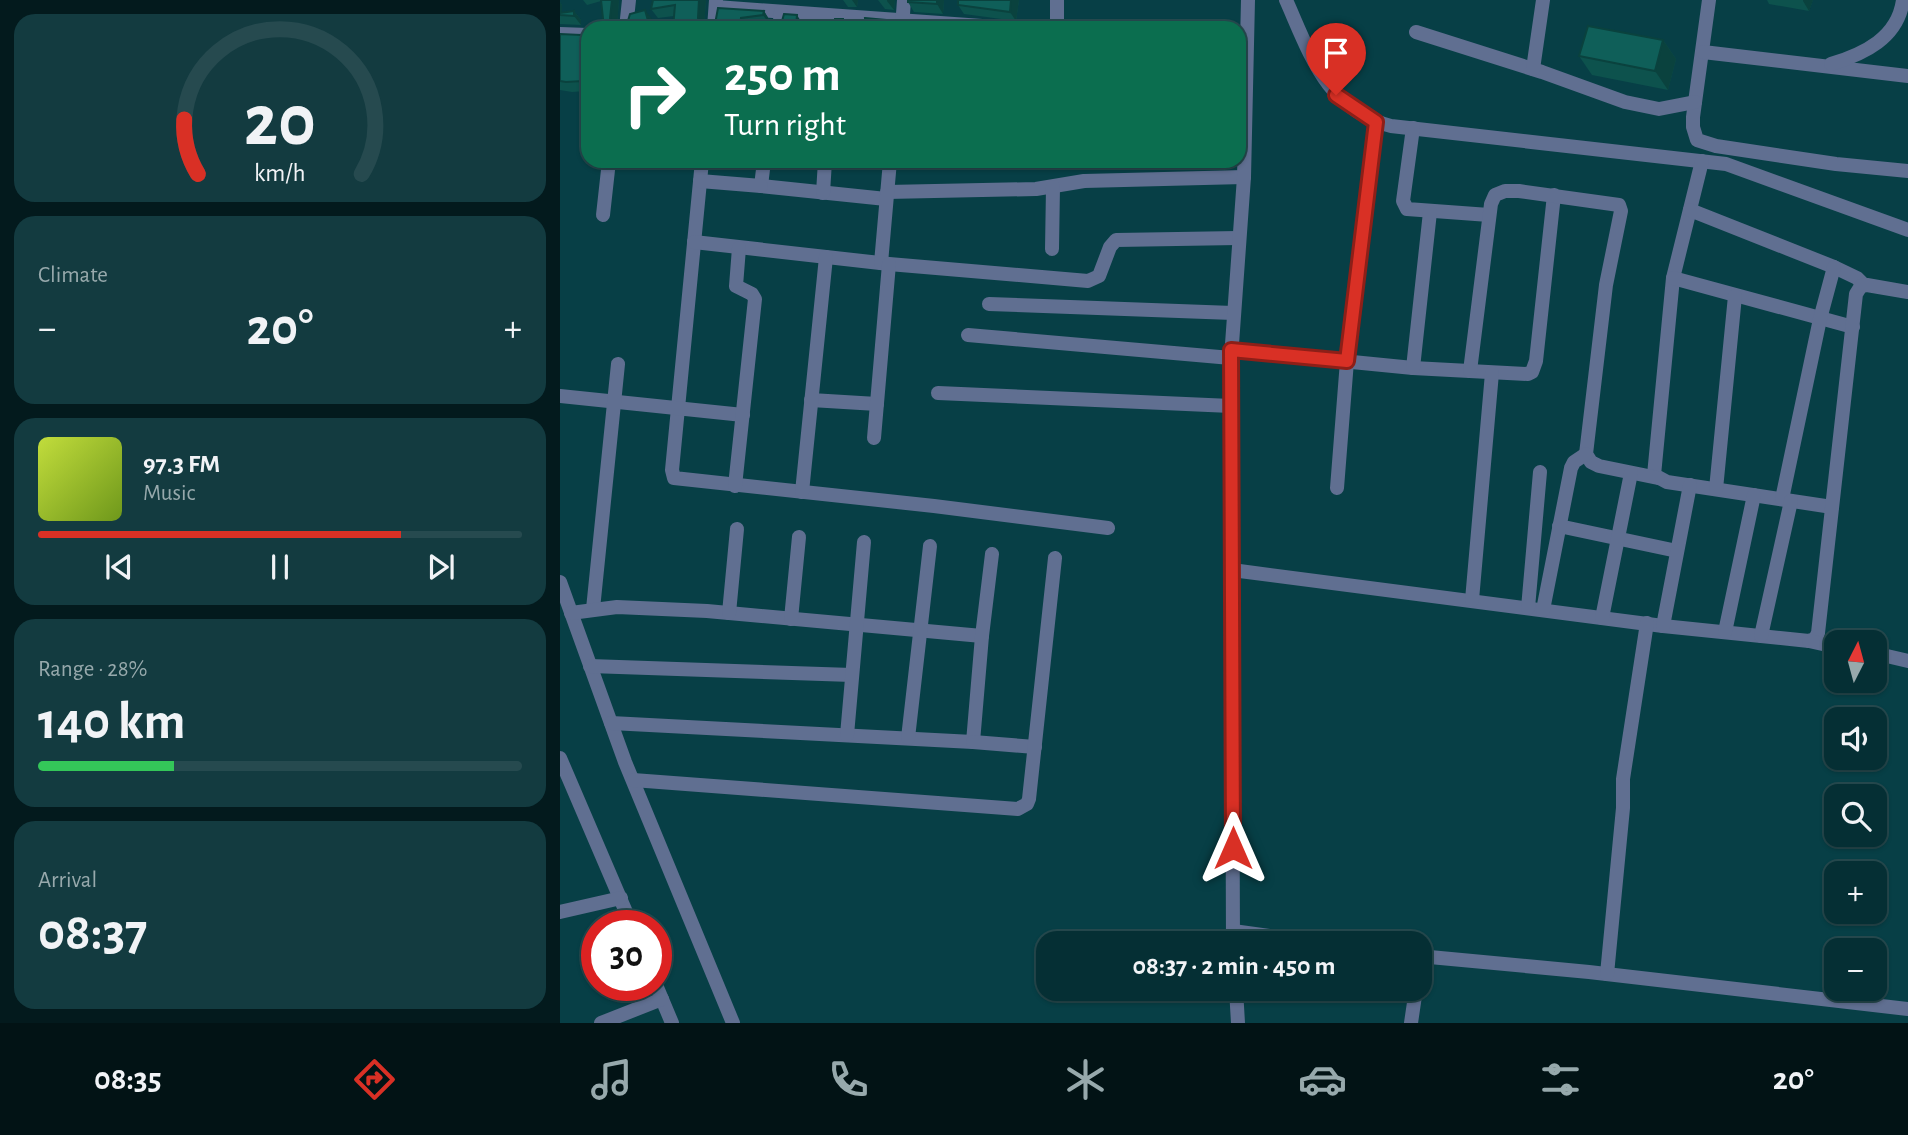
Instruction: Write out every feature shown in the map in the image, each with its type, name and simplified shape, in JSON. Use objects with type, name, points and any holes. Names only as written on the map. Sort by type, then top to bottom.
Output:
[{"type":"street","points":[[626,21],[629,0]]},
{"type":"street","points":[[902,21],[904,0]]},
{"type":"street","points":[[1057,0],[1057,21]]},
{"type":"street","points":[[1246,21],[1248,0]]},
{"type":"street","points":[[1286,0],[1326,82],[1336,95],[1376,122],[1726,164],[1908,230]]},
{"type":"street","points":[[1533,69],[1544,0]]},
{"type":"street","points":[[1709,0],[1695,102],[1693,127],[1697,140],[1836,164],[1908,171]]},
{"type":"street","points":[[1823,66],[1871,49],[1895,25],[1903,0]]},
{"type":"street","points":[[715,21],[716,3],[830,21]]},
{"type":"street","points":[[779,21],[780,12]]},
{"type":"street","points":[[1416,32],[1625,102],[1659,109],[1695,102]]},
{"type":"street","points":[[560,34],[581,35]]},
{"type":"street","points":[[1703,52],[1908,76]]},
{"type":"street","points":[[1337,488],[1347,361],[1376,122]]},
{"type":"street","points":[[1413,128],[1404,205],[1412,211],[1489,215]]},
{"type":"street","points":[[1658,478],[1654,471],[1673,278],[1702,161]]},
{"type":"street","points":[[603,215],[608,168]]},
{"type":"street","points":[[701,168],[677,409],[672,470],[674,478],[1108,528]]},
{"type":"street","points":[[761,186],[763,168]]},
{"type":"street","points":[[823,193],[825,168]]},
{"type":"street","points":[[874,438],[889,168]]},
{"type":"street","points":[[1233,931],[1231,354],[1244,168]]},
{"type":"street","points":[[700,181],[823,193],[887,196],[1053,187],[1084,181],[1244,177]]},
{"type":"street","points":[[1052,249],[1053,187]]},
{"type":"street","points":[[1470,371],[1493,197],[1501,191],[1614,203],[1620,207],[1606,285],[1586,454],[1591,462],[1690,485],[1832,507]]},
{"type":"street","points":[[968,335],[1522,375],[1532,372],[1534,367],[1554,195]]},
{"type":"street","points":[[1690,210],[1834,267],[1857,278],[1864,285],[1908,292]]},
{"type":"street","points":[[1413,368],[1430,212]]},
{"type":"street","points":[[694,242],[1088,281],[1099,276],[1110,247],[1116,240],[1238,238]]},
{"type":"street","points":[[735,486],[755,299],[752,294],[736,286],[739,248]]},
{"type":"street","points":[[802,492],[826,257]]},
{"type":"street","points":[[1761,636],[1820,319],[1834,267]]},
{"type":"street","points":[[1673,278],[1853,327]]},
{"type":"street","points":[[1812,640],[1818,633],[1856,294],[1864,285]]},
{"type":"street","points":[[1716,489],[1735,296]]},
{"type":"street","points":[[989,304],[1233,313]]},
{"type":"street","points":[[593,608],[618,363]]},
{"type":"street","points":[[1472,600],[1492,373]]},
{"type":"street","points":[[938,393],[1231,406]]},
{"type":"street","points":[[560,396],[743,415]]},
{"type":"street","points":[[811,400],[877,404]]},
{"type":"street","points":[[1536,609],[1559,526],[1571,468],[1574,462],[1586,454]]},
{"type":"street","points":[[1536,609],[1541,472]]},
{"type":"street","points":[[1602,618],[1631,473]]},
{"type":"street","points":[[1662,626],[1690,485]]},
{"type":"street","points":[[1725,632],[1754,495]]},
{"type":"street","points":[[1559,526],[1677,551]]},
{"type":"street","points":[[729,613],[737,529]]},
{"type":"street","points":[[791,619],[799,537]]},
{"type":"street","points":[[847,735],[864,542]]},
{"type":"street","points":[[908,738],[930,545]]},
{"type":"street","points":[[973,741],[992,554]]},
{"type":"street","points":[[634,780],[1018,809],[1027,804],[1029,799],[1055,558]]},
{"type":"street","points":[[1232,570],[1662,626],[1824,642]]},
{"type":"street","points":[[560,582],[611,723],[733,1023]]},
{"type":"street","points":[[571,612],[593,608],[654,608],[982,636]]},
{"type":"street","points":[[1607,974],[1623,808],[1623,779],[1647,624]]},
{"type":"street","points":[[1887,657],[1908,662]]},
{"type":"street","points":[[590,666],[852,675]]},
{"type":"street","points":[[611,723],[973,741],[1035,747]]},
{"type":"street","points":[[560,758],[626,910]]},
{"type":"street","points":[[560,912],[621,898]]},
{"type":"street","points":[[1432,957],[1607,974],[1908,1009]]},
{"type":"street","points":[[601,1023],[642,1001]]},
{"type":"street","points":[[663,1001],[672,1023]]},
{"type":"street","points":[[1237,1001],[1238,1023]]},
{"type":"street","points":[[1412,1023],[1415,1001]]},
{"type":"building","points":[[601,0],[612,0],[611,21],[603,21]]},
{"type":"building","points":[[653,0],[699,0],[700,21],[674,21],[675,5],[651,9]]},
{"type":"building","points":[[937,0],[937,4],[908,2]]},
{"type":"building","points":[[958,0],[1011,0],[1010,12],[958,5]]},
{"type":"building","points":[[718,8],[764,11],[763,15],[741,18],[741,21],[716,21]]},
{"type":"building","points":[[645,10],[648,21],[628,21],[630,14]]},
{"type":"building","points":[[574,11],[574,16],[560,15],[560,13]]},
{"type":"building","points":[[784,14],[797,15],[797,21],[782,21]]},
{"type":"building","points":[[865,18],[886,21],[865,21]]},
{"type":"building","points":[[1588,26],[1663,40],[1655,71],[1579,56]]},
{"type":"building","points":[[560,34],[581,35],[581,81],[560,81]]},
{"type":"route","points":[[1233,848],[1231,350],[1347,361],[1376,122],[1336,95]]}]
